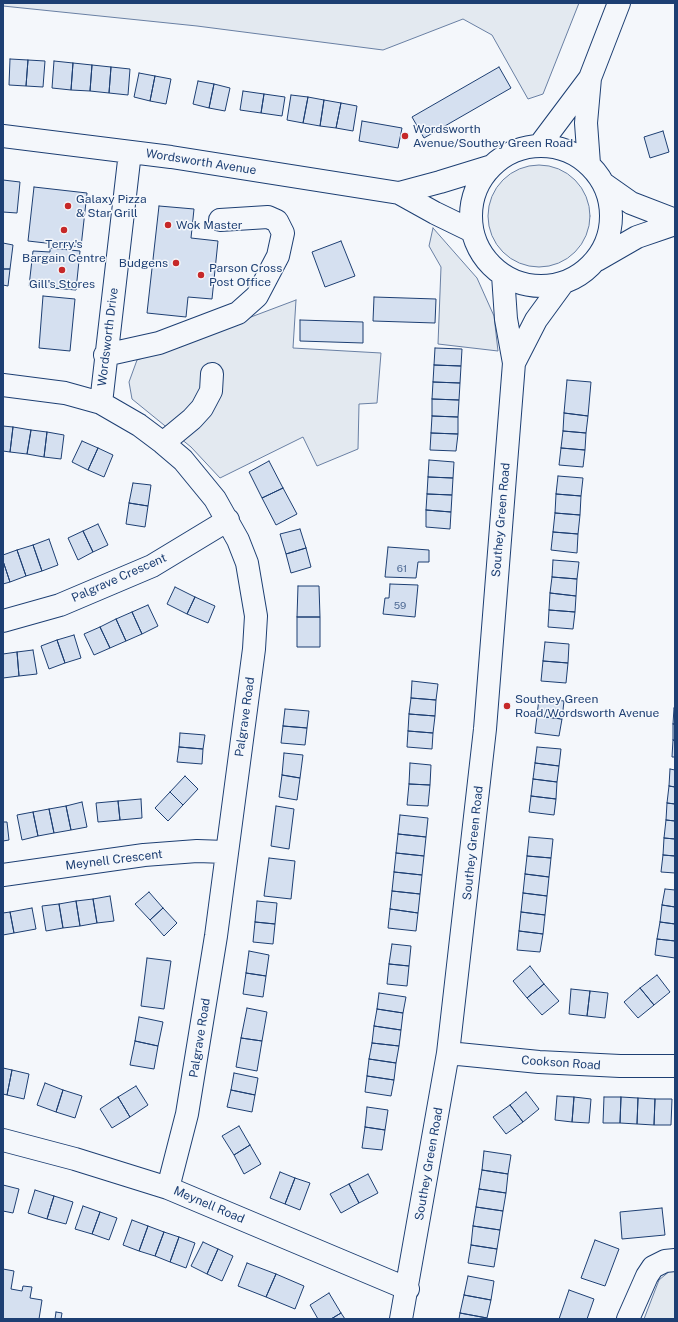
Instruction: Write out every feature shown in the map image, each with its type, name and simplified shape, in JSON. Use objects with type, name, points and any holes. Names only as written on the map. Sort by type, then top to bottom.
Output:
[{"type":"street","points":[[539,146],[590,78],[619,3]]},
{"type":"street","points":[[589,164],[586,123],[590,78]]},
{"type":"street","name":"Wordsworth Avenue","points":[[3,136],[130,152],[398,193],[435,213],[472,230]]},
{"type":"street","points":[[675,220],[631,203],[604,184],[589,164],[574,154],[563,150],[539,146],[522,148],[506,155],[492,166],[478,185],[471,207],[472,230],[475,240],[486,260],[503,275],[522,284],[542,287],[562,283],[582,274],[597,260],[637,237],[675,224]]},
{"type":"street","name":"Wordsworth Drive","points":[[101,403],[105,356],[130,152]]},
{"type":"street","name":"Wordsworth Avenue","points":[[398,193],[492,166]]},
{"type":"street","points":[[597,260],[607,242],[611,223],[610,203],[604,184]]},
{"type":"street","points":[[105,356],[159,343],[195,329],[238,312],[257,296],[278,256],[283,232],[277,221],[268,217],[220,220]]},
{"type":"street","name":"Southey Green Road","points":[[401,1319],[408,1289],[448,1053],[485,729],[514,363],[506,319],[503,275]]},
{"type":"street","name":"Southey Green Road","points":[[514,363],[536,320],[562,283]]},
{"type":"street","points":[[163,442],[192,419],[202,408],[211,391],[212,374]]},
{"type":"street","name":"Palgrave Road","points":[[3,385],[65,393],[101,403],[134,422],[163,442],[183,460],[228,520],[247,563],[256,616],[254,649],[216,936],[197,1058],[187,1114],[168,1188]]},
{"type":"street","name":"Palgrave Crescent","points":[[3,620],[60,605],[152,566],[228,520]]},
{"type":"street","name":"Meynell Crescent","points":[[3,875],[144,855],[197,851],[226,852]]},
{"type":"street","name":"Cookson Road","points":[[448,1053],[540,1062],[620,1066],[675,1066]]},
{"type":"street","name":"Meynell Road","points":[[3,1140],[75,1159],[168,1188],[408,1289]]},
{"type":"street","points":[[628,1319],[646,1276],[653,1267],[664,1261],[675,1260]]},
{"type":"shaded area","points":[[3,3],[579,3],[543,94],[528,99],[492,35],[463,19],[383,50],[197,26],[3,6]]},
{"type":"shaded area","points":[[539,165],[559,169],[567,173],[575,180],[582,188],[586,196],[590,216],[586,236],[582,244],[575,252],[567,259],[559,263],[539,267],[519,263],[511,259],[503,252],[496,244],[492,236],[488,216],[492,196],[496,188],[503,180],[511,173],[519,169]]},
{"type":"shaded area","points":[[433,228],[477,278],[494,316],[498,351],[438,344],[441,267],[429,246]]},
{"type":"shaded area","points":[[296,300],[293,348],[381,353],[377,403],[359,404],[358,449],[317,466],[303,437],[220,478],[191,447],[132,399],[129,382],[137,360]]},
{"type":"shaded area","points":[[675,1269],[675,1319],[644,1319],[659,1280],[671,1270]]},
{"type":"building","points":[[10,59],[28,60],[26,86],[9,85]]},
{"type":"building","points":[[28,60],[45,61],[43,87],[26,86]]},
{"type":"building","points":[[54,61],[73,63],[71,90],[52,88]]},
{"type":"building","points":[[73,63],[92,65],[90,91],[71,90]]},
{"type":"building","points":[[92,65],[111,67],[109,93],[90,91]]},
{"type":"building","points":[[111,67],[130,69],[128,95],[109,93]]},
{"type":"building","points":[[499,67],[511,88],[424,138],[412,117]]},
{"type":"building","points":[[139,73],[155,76],[150,101],[134,97]]},
{"type":"building","points":[[155,76],[171,79],[166,104],[150,101]]},
{"type":"building","points":[[198,81],[214,84],[209,108],[193,104]]},
{"type":"building","points":[[214,84],[230,88],[225,111],[209,108]]},
{"type":"building","points":[[243,91],[264,94],[261,113],[240,110]]},
{"type":"building","points":[[264,94],[285,97],[282,116],[261,113]]},
{"type":"building","points":[[291,95],[308,97],[303,123],[287,120]]},
{"type":"building","points":[[308,97],[324,100],[320,126],[303,123]]},
{"type":"building","points":[[324,100],[341,103],[336,128],[320,126]]},
{"type":"building","points":[[341,103],[357,106],[353,131],[336,128]]},
{"type":"building","points":[[362,121],[402,128],[398,148],[359,141]]},
{"type":"building","points":[[663,131],[669,152],[650,158],[644,137]]},
{"type":"building","points":[[3,180],[20,182],[17,213],[3,212]]},
{"type":"building","points":[[34,187],[87,193],[81,247],[28,241]]},
{"type":"building","points":[[159,206],[194,209],[191,238],[218,241],[212,299],[188,297],[186,317],[147,313]]},
{"type":"building","points":[[341,241],[355,276],[325,287],[312,252]]},
{"type":"building","points":[[3,243],[13,245],[10,269],[3,269]]},
{"type":"building","points":[[50,248],[80,251],[76,290],[29,286],[33,251],[50,252]]},
{"type":"building","points":[[3,269],[10,269],[8,286],[3,285]]},
{"type":"building","points":[[43,296],[75,299],[70,351],[39,348]]},
{"type":"building","points":[[374,297],[436,299],[435,323],[373,321]]},
{"type":"building","points":[[300,320],[363,322],[363,343],[300,341]]},
{"type":"building","points":[[435,348],[462,349],[461,366],[434,365]]},
{"type":"building","points":[[434,365],[461,366],[460,383],[433,382]]},
{"type":"building","points":[[567,380],[591,382],[588,416],[564,413]]},
{"type":"building","points":[[433,382],[460,383],[459,400],[432,399]]},
{"type":"building","points":[[432,399],[459,400],[458,417],[432,416]]},
{"type":"building","points":[[564,413],[588,416],[586,433],[563,431]]},
{"type":"building","points":[[432,416],[458,417],[458,434],[431,433]]},
{"type":"building","points":[[3,426],[13,427],[10,452],[3,451]]},
{"type":"building","points":[[13,427],[31,430],[27,454],[10,452]]},
{"type":"building","points":[[31,430],[47,432],[44,457],[27,454]]},
{"type":"building","points":[[563,431],[586,433],[585,450],[561,448]]},
{"type":"building","points":[[47,432],[64,435],[61,459],[44,457]]},
{"type":"building","points":[[431,433],[458,434],[456,451],[430,450]]},
{"type":"building","points":[[82,441],[98,448],[88,470],[72,462]]},
{"type":"building","points":[[98,448],[113,455],[104,477],[88,470]]},
{"type":"building","points":[[561,448],[585,450],[583,467],[559,465]]},
{"type":"building","points":[[429,460],[454,462],[453,478],[428,477]]},
{"type":"building","points":[[269,461],[283,488],[262,498],[249,472]]},
{"type":"building","points":[[558,476],[583,478],[581,496],[556,494]]},
{"type":"building","points":[[428,477],[453,478],[452,495],[427,494]]},
{"type":"building","points":[[133,483],[151,485],[148,506],[129,503]]},
{"type":"building","points":[[283,488],[297,514],[276,525],[262,498]]},
{"type":"building","points":[[427,494],[452,495],[451,512],[426,510]]},
{"type":"building","points":[[556,494],[581,496],[580,515],[555,513]]},
{"type":"building","points":[[129,503],[148,506],[145,527],[126,524]]},
{"type":"building","points":[[426,510],[451,512],[450,529],[426,527]]},
{"type":"building","points":[[555,513],[580,515],[578,534],[553,532]]},
{"type":"building","points":[[98,524],[108,545],[93,552],[83,531]]},
{"type":"building","points":[[300,529],[306,548],[286,554],[280,534]]},
{"type":"building","points":[[83,531],[93,552],[78,560],[68,538]]},
{"type":"building","points":[[553,532],[578,534],[577,553],[551,550]]},
{"type":"building","points":[[49,539],[58,565],[42,571],[33,545]]},
{"type":"building","points":[[33,545],[42,571],[26,576],[17,550]]},
{"type":"building","points":[[388,547],[429,550],[429,562],[418,562],[416,578],[385,577]]},
{"type":"building","points":[[306,548],[311,567],[291,573],[286,554]]},
{"type":"building","points":[[17,550],[26,576],[10,582],[3,561],[3,555]]},
{"type":"building","points":[[553,560],[579,562],[577,579],[552,577]]},
{"type":"building","points":[[3,561],[10,582],[3,584]]},
{"type":"building","points":[[552,577],[577,579],[576,596],[550,593]]},
{"type":"building","points":[[390,584],[418,585],[415,617],[383,614],[385,598],[389,598]]},
{"type":"building","points":[[298,586],[319,586],[320,617],[297,617]]},
{"type":"building","points":[[175,587],[195,597],[187,614],[167,604]]},
{"type":"building","points":[[550,593],[576,596],[575,612],[549,610]]},
{"type":"building","points":[[195,597],[215,606],[208,623],[187,614]]},
{"type":"building","points":[[148,605],[158,626],[142,634],[132,612]]},
{"type":"building","points":[[549,610],[575,612],[573,629],[548,627]]},
{"type":"building","points":[[132,612],[142,634],[126,641],[116,619]]},
{"type":"building","points":[[297,617],[320,617],[320,647],[297,647]]},
{"type":"building","points":[[116,619],[126,641],[110,648],[100,627]]},
{"type":"building","points":[[100,627],[110,648],[94,655],[84,634]]},
{"type":"building","points":[[74,635],[81,658],[65,663],[57,640]]},
{"type":"building","points":[[57,640],[65,663],[49,669],[41,646]]},
{"type":"building","points":[[545,642],[569,644],[568,663],[543,661]]},
{"type":"building","points":[[33,650],[37,674],[19,676],[17,652]]},
{"type":"building","points":[[17,652],[19,676],[3,678],[3,654]]},
{"type":"building","points":[[543,661],[568,663],[566,683],[541,681]]},
{"type":"building","points":[[412,681],[438,684],[436,700],[411,698]]},
{"type":"building","points":[[411,698],[436,700],[435,716],[409,714]]},
{"type":"building","points":[[539,698],[564,701],[562,719],[537,716]]},
{"type":"building","points":[[674,708],[675,724],[673,724]]},
{"type":"building","points":[[285,709],[309,711],[307,728],[283,726]]},
{"type":"building","points":[[409,714],[435,716],[433,733],[408,731]]},
{"type":"building","points":[[537,716],[562,719],[559,736],[535,733]]},
{"type":"building","points":[[673,724],[675,724],[675,741],[673,740]]},
{"type":"building","points":[[283,726],[307,728],[305,745],[281,743]]},
{"type":"building","points":[[408,731],[433,733],[432,749],[407,747]]},
{"type":"building","points":[[180,733],[205,735],[203,749],[179,747]]},
{"type":"building","points":[[673,740],[675,741],[675,757],[672,757]]},
{"type":"building","points":[[179,747],[203,749],[202,764],[177,762]]},
{"type":"building","points":[[537,747],[561,749],[559,766],[535,763]]},
{"type":"building","points":[[284,753],[303,755],[300,778],[282,775]]},
{"type":"building","points":[[410,763],[431,765],[430,785],[409,784]]},
{"type":"building","points":[[535,763],[559,766],[557,782],[533,779]]},
{"type":"building","points":[[670,769],[675,770],[675,787],[669,786]]},
{"type":"building","points":[[282,775],[300,778],[297,800],[279,797]]},
{"type":"building","points":[[185,776],[198,789],[183,805],[170,792]]},
{"type":"building","points":[[533,779],[557,782],[556,799],[531,796]]},
{"type":"building","points":[[409,784],[430,785],[428,806],[407,805]]},
{"type":"building","points":[[669,786],[675,787],[675,804],[667,803]]},
{"type":"building","points":[[170,792],[183,805],[168,821],[155,808]]},
{"type":"building","points":[[531,796],[556,799],[554,815],[529,812]]},
{"type":"building","points":[[141,799],[142,818],[120,820],[118,801]]},
{"type":"building","points":[[118,801],[120,820],[98,822],[96,803]]},
{"type":"building","points":[[82,802],[87,827],[71,830],[66,806]]},
{"type":"building","points":[[667,803],[675,804],[675,821],[666,820]]},
{"type":"building","points":[[66,806],[71,830],[54,833],[49,809]]},
{"type":"building","points":[[276,806],[294,809],[289,849],[271,846]]},
{"type":"building","points":[[49,809],[54,833],[38,836],[33,812]]},
{"type":"building","points":[[33,812],[38,836],[22,840],[17,815]]},
{"type":"building","points":[[400,815],[428,818],[426,837],[398,834]]},
{"type":"building","points":[[666,820],[675,821],[675,839],[664,838]]},
{"type":"building","points":[[3,822],[7,822],[9,840],[3,841]]},
{"type":"building","points":[[398,834],[426,837],[424,856],[396,853]]},
{"type":"building","points":[[529,837],[553,839],[551,858],[527,856]]},
{"type":"building","points":[[664,838],[675,839],[675,856],[663,855]]},
{"type":"building","points":[[396,853],[424,856],[422,875],[394,872]]},
{"type":"building","points":[[663,855],[675,856],[675,873],[661,872]]},
{"type":"building","points":[[527,856],[551,858],[549,877],[525,874]]},
{"type":"building","points":[[269,858],[295,861],[291,899],[264,896]]},
{"type":"building","points":[[394,872],[422,875],[420,894],[392,891]]},
{"type":"building","points":[[525,874],[549,877],[547,896],[523,893]]},
{"type":"building","points":[[665,889],[675,890],[675,907],[662,905]]},
{"type":"building","points":[[392,891],[420,894],[418,913],[390,909]]},
{"type":"building","points":[[149,892],[163,908],[150,920],[135,904]]},
{"type":"building","points":[[523,893],[547,896],[545,915],[521,912]]},
{"type":"building","points":[[110,896],[114,921],[97,923],[93,899]]},
{"type":"building","points":[[93,899],[97,923],[80,926],[76,901]]},
{"type":"building","points":[[76,901],[80,926],[63,928],[59,904]]},
{"type":"building","points":[[257,901],[277,903],[275,924],[255,922]]},
{"type":"building","points":[[59,904],[63,928],[46,931],[42,906]]},
{"type":"building","points":[[662,905],[675,907],[675,924],[660,922]]},
{"type":"building","points":[[32,908],[36,929],[14,933],[10,912]]},
{"type":"building","points":[[163,908],[177,923],[164,936],[150,920]]},
{"type":"building","points":[[390,909],[418,913],[416,931],[388,928]]},
{"type":"building","points":[[10,912],[14,933],[3,935],[3,913]]},
{"type":"building","points":[[521,912],[545,915],[543,934],[519,931]]},
{"type":"building","points":[[255,922],[275,924],[273,944],[253,942]]},
{"type":"building","points":[[660,922],[675,924],[675,941],[657,939]]},
{"type":"building","points":[[519,931],[543,934],[540,952],[517,950]]},
{"type":"building","points":[[657,939],[675,941],[675,958],[655,955]]},
{"type":"building","points":[[392,944],[411,946],[409,966],[389,964]]},
{"type":"building","points":[[249,951],[269,955],[266,976],[246,973]]},
{"type":"building","points":[[147,958],[171,961],[164,1009],[141,1006]]},
{"type":"building","points":[[389,964],[409,966],[407,986],[387,984]]},
{"type":"building","points":[[530,966],[544,984],[527,998],[513,981]]},
{"type":"building","points":[[246,973],[266,976],[263,997],[243,994]]},
{"type":"building","points":[[657,975],[670,992],[654,1005],[640,988]]},
{"type":"building","points":[[544,984],[559,1001],[542,1015],[527,998]]},
{"type":"building","points":[[640,988],[654,1005],[638,1018],[624,1002]]},
{"type":"building","points":[[571,989],[590,991],[587,1016],[569,1014]]},
{"type":"building","points":[[590,991],[608,993],[605,1018],[587,1016]]},
{"type":"building","points":[[379,993],[406,997],[403,1013],[377,1009]]},
{"type":"building","points":[[247,1008],[267,1012],[262,1041],[241,1038]]},
{"type":"building","points":[[377,1009],[403,1013],[401,1030],[374,1026]]},
{"type":"building","points":[[139,1017],[163,1022],[158,1046],[135,1041]]},
{"type":"building","points":[[374,1026],[401,1030],[399,1046],[372,1043]]},
{"type":"building","points":[[241,1038],[262,1041],[257,1071],[236,1067]]},
{"type":"building","points":[[135,1041],[158,1046],[154,1069],[130,1065]]},
{"type":"building","points":[[372,1043],[399,1046],[396,1063],[369,1059]]},
{"type":"building","points":[[369,1059],[396,1063],[394,1080],[367,1076]]},
{"type":"building","points":[[3,1068],[12,1070],[7,1095],[3,1094]]},
{"type":"building","points":[[12,1070],[29,1074],[24,1099],[7,1095]]},
{"type":"building","points":[[234,1073],[258,1078],[255,1095],[231,1090]]},
{"type":"building","points":[[367,1076],[394,1080],[391,1096],[365,1092]]},
{"type":"building","points":[[45,1083],[63,1090],[56,1112],[37,1105]]},
{"type":"building","points":[[136,1086],[148,1105],[130,1117],[118,1097]]},
{"type":"building","points":[[63,1090],[82,1096],[75,1118],[56,1112]]},
{"type":"building","points":[[231,1090],[255,1095],[252,1112],[227,1107]]},
{"type":"building","points":[[526,1092],[539,1109],[523,1122],[510,1105]]},
{"type":"building","points":[[557,1096],[574,1097],[572,1122],[555,1120]]},
{"type":"building","points":[[118,1097],[130,1117],[112,1128],[100,1109]]},
{"type":"building","points":[[574,1097],[591,1099],[589,1123],[572,1122]]},
{"type":"building","points":[[604,1097],[621,1097],[620,1123],[603,1123]]},
{"type":"building","points":[[621,1097],[638,1098],[637,1124],[620,1123]]},
{"type":"building","points":[[638,1098],[655,1099],[654,1125],[637,1124]]},
{"type":"building","points":[[655,1099],[672,1099],[671,1125],[654,1125]]},
{"type":"building","points":[[510,1105],[523,1122],[506,1134],[493,1117]]},
{"type":"building","points":[[367,1107],[388,1110],[385,1130],[365,1127]]},
{"type":"building","points":[[239,1126],[250,1145],[234,1155],[222,1136]]},
{"type":"building","points":[[365,1127],[385,1130],[382,1150],[362,1148]]},
{"type":"building","points":[[250,1145],[261,1164],[244,1174],[234,1155]]},
{"type":"building","points":[[484,1151],[511,1155],[508,1174],[482,1170]]},
{"type":"building","points":[[482,1170],[508,1174],[506,1193],[479,1189]]},
{"type":"building","points":[[280,1172],[295,1178],[285,1204],[270,1198]]},
{"type":"building","points":[[368,1174],[378,1193],[359,1203],[349,1184]]},
{"type":"building","points":[[295,1178],[310,1183],[300,1210],[285,1204]]},
{"type":"building","points":[[349,1184],[359,1203],[341,1213],[330,1194]]},
{"type":"building","points":[[3,1185],[19,1189],[13,1213],[3,1211]]},
{"type":"building","points":[[479,1189],[506,1193],[503,1211],[476,1207]]},
{"type":"building","points":[[35,1190],[54,1196],[47,1219],[28,1213]]},
{"type":"building","points":[[54,1196],[73,1202],[66,1224],[47,1219]]},
{"type":"building","points":[[83,1206],[100,1212],[92,1234],[75,1229]]},
{"type":"building","points":[[476,1207],[503,1211],[500,1230],[473,1226]]},
{"type":"building","points":[[662,1208],[665,1235],[622,1239],[620,1212]]},
{"type":"building","points":[[100,1212],[117,1218],[109,1240],[92,1234]]},
{"type":"building","points":[[132,1220],[148,1226],[139,1251],[123,1245]]},
{"type":"building","points":[[148,1226],[164,1232],[155,1256],[139,1251]]},
{"type":"building","points":[[473,1226],[500,1230],[497,1249],[471,1245]]},
{"type":"building","points":[[164,1232],[179,1237],[170,1262],[155,1256]]},
{"type":"building","points":[[179,1237],[195,1243],[186,1268],[170,1262]]},
{"type":"building","points":[[595,1240],[619,1249],[605,1286],[581,1278]]},
{"type":"building","points":[[203,1242],[218,1249],[207,1274],[191,1266]]},
{"type":"building","points":[[471,1245],[497,1249],[494,1267],[468,1263]]},
{"type":"building","points":[[218,1249],[233,1256],[222,1281],[207,1274]]},
{"type":"building","points":[[247,1263],[276,1274],[266,1297],[238,1286]]},
{"type":"building","points":[[3,1269],[14,1271],[11,1289],[22,1291],[23,1286],[32,1287],[30,1298],[42,1300],[39,1319],[3,1319]]},
{"type":"building","points":[[276,1274],[304,1286],[295,1309],[266,1297]]},
{"type":"building","points":[[468,1276],[494,1281],[491,1300],[464,1295]]},
{"type":"building","points":[[569,1290],[594,1299],[587,1319],[559,1319]]},
{"type":"building","points":[[329,1293],[341,1313],[331,1319],[318,1319],[310,1305]]},
{"type":"building","points":[[464,1295],[491,1300],[487,1318],[460,1313]]},
{"type":"building","points":[[56,1312],[62,1313],[61,1319],[55,1319]]},
{"type":"building","points":[[341,1313],[345,1319],[331,1319]]},
{"type":"building","points":[[460,1313],[487,1318],[487,1319],[459,1319]]},
{"type":"place","name":"Wordsworth Avenue/Southey Green Road","points":[[405,136]]},
{"type":"place","name":"Galaxy Pizza & Star Grill","points":[[68,206]]},
{"type":"place","name":"Wok Master","points":[[168,225]]},
{"type":"place","name":"Terry's Bargain Centre","points":[[64,230]]},
{"type":"place","name":"Budgens","points":[[176,263]]},
{"type":"place","name":"Gill's Stores","points":[[62,270]]},
{"type":"place","name":"Parson Cross Post Office","points":[[201,275]]},
{"type":"place","name":"Southey Green Road/Wordsworth Avenue","points":[[507,706]]}]
